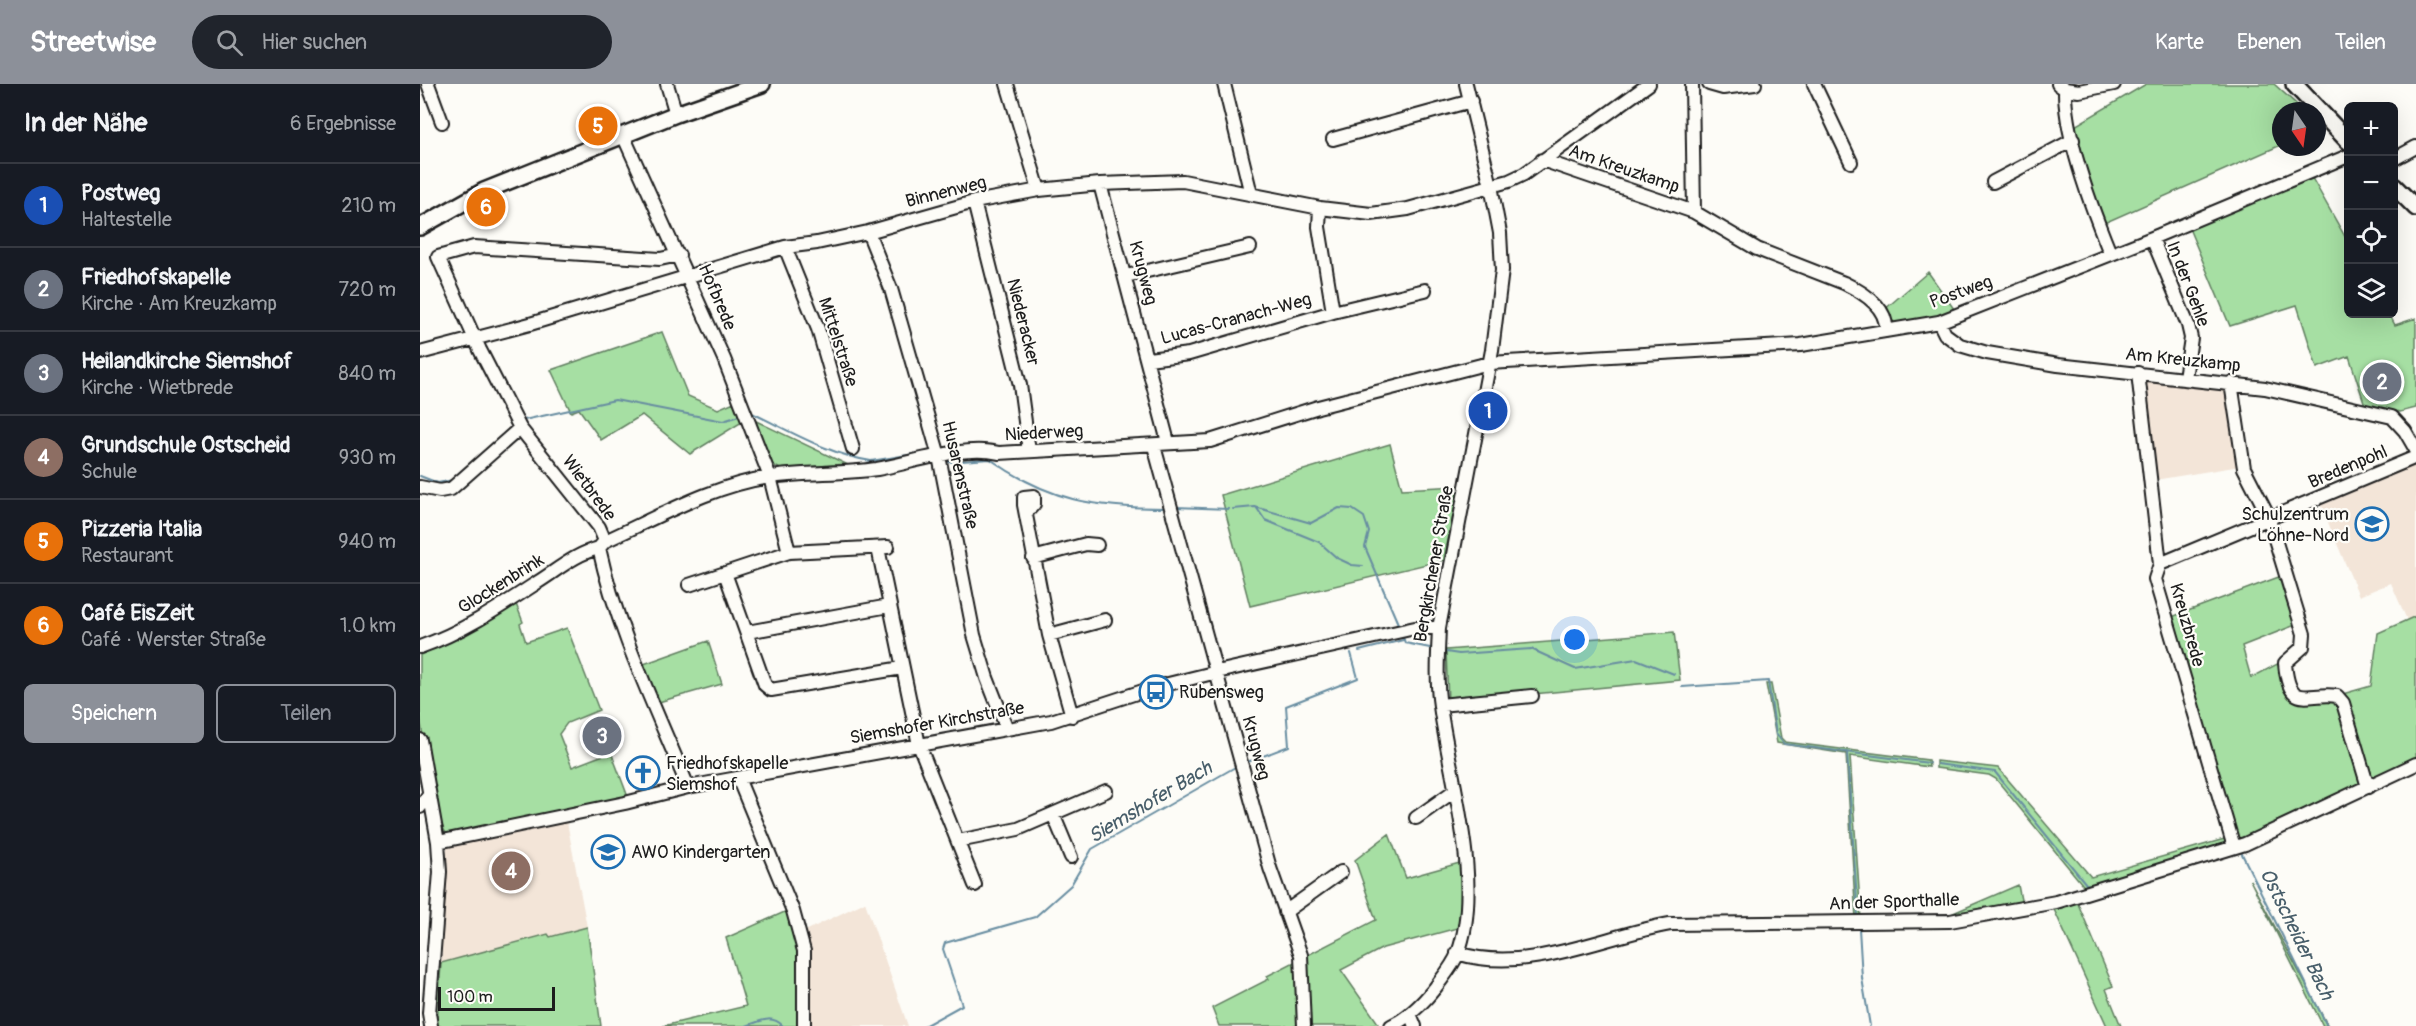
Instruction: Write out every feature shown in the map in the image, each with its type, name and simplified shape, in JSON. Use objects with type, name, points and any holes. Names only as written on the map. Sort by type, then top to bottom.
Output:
[{"type":"main road","points":[[420,227],[484,191],[676,114],[762,84]]},
{"type":"main road","points":[[2294,84],[2344,136]]},
{"type":"main road","points":[[2398,190],[2416,208]]},
{"type":"street","points":[[428,84],[442,122]]},
{"type":"street","points":[[667,84],[676,114]]},
{"type":"street","points":[[1006,84],[1038,190]]},
{"type":"street","points":[[1224,84],[1251,194]]},
{"type":"street","name":"Bergkirchener Straße","points":[[1390,1026],[1410,1014],[1431,993],[1458,953],[1464,925],[1468,877],[1440,705],[1437,675],[1438,628],[1489,363],[1502,270],[1500,233],[1491,186],[1466,84]]},
{"type":"street","name":"Binnenweg","points":[[420,353],[785,247],[868,232],[974,202],[1038,190],[1100,184],[1183,181],[1320,208],[1371,214],[1392,212],[1491,186],[1524,174],[1649,84]]},
{"type":"street","name":"Am Kreuzkamp","points":[[1692,84],[1694,212]]},
{"type":"street","points":[[1709,84],[1723,88],[1755,84]]},
{"type":"street","points":[[1814,84],[1851,162]]},
{"type":"street","points":[[2110,253],[2097,222],[2073,140],[2061,86],[2079,91],[2114,84]]},
{"type":"street","points":[[1334,139],[1471,101]]},
{"type":"street","name":"Hofbrede","points":[[623,135],[679,255],[770,477],[789,552]]},
{"type":"street","points":[[1993,182],[2073,140]]},
{"type":"street","points":[[2398,157],[2416,147]]},
{"type":"street","name":"Postweg","points":[[1489,363],[1801,345],[1939,322],[2152,238],[2344,158]]},
{"type":"street","name":"Am Kreuzkamp","points":[[1542,160],[1694,212],[1757,249],[1858,290],[1880,308],[1887,321],[1886,331]]},
{"type":"street","name":"Krugweg","points":[[1100,184],[1148,359],[1168,442]]},
{"type":"street","name":"Niederacker","points":[[974,202],[1020,385],[1029,451]]},
{"type":"street","name":"Lucas-Cranach-Weg","points":[[1320,208],[1319,227],[1334,312]]},
{"type":"street","name":"Husarenstraße","points":[[868,232],[891,289],[939,456],[974,634],[987,678],[1007,729]]},
{"type":"street","name":"In der Gehle","points":[[2152,238],[2188,325],[2190,338],[2185,378]]},
{"type":"street","name":"Wietbrede","points":[[679,255],[660,259],[474,247],[438,257],[520,428],[598,527],[604,570],[644,681],[688,787]]},
{"type":"street","name":"Mittelstraße","points":[[785,247],[818,329],[854,449]]},
{"type":"street","points":[[1126,276],[1250,247]]},
{"type":"street","name":"Lucas-Cranach-Weg","points":[[1148,359],[1189,354],[1334,312],[1425,290]]},
{"type":"street","name":"Am Kreuzkamp","points":[[1939,322],[1945,334],[1960,345],[1987,353],[2058,365],[2231,383],[2392,417],[2405,431],[2416,450]]},
{"type":"street","name":"Niederweg","points":[[602,545],[719,489],[770,477],[874,469],[939,456],[988,450],[999,453],[1154,446],[1168,442],[1210,441],[1318,407],[1489,363]]},
{"type":"street","name":"Kreuzbrede","points":[[2138,373],[2160,564],[2155,579],[2234,847]]},
{"type":"street","points":[[2231,383],[2240,454],[2244,468],[2270,520],[2304,634],[2303,647],[2285,663],[2290,682],[2299,697],[2305,699],[2331,695],[2337,696],[2343,703],[2368,787]]},
{"type":"street","points":[[420,487],[440,491],[456,486],[520,428]]},
{"type":"street","name":"Krugweg","points":[[1154,446],[1270,868],[1301,955],[1304,1026]]},
{"type":"street","name":"Bredenpohl","points":[[2160,564],[2270,520],[2416,457]]},
{"type":"street","points":[[1026,513],[1048,635],[1072,716]]},
{"type":"street","points":[[1033,558],[1086,544],[1097,545]]},
{"type":"street","name":"Glockenbrink","points":[[420,647],[476,623],[567,564],[602,545]]},
{"type":"street","points":[[689,585],[789,552],[883,548],[889,606],[919,745],[975,885]]},
{"type":"street","points":[[725,573],[765,685],[771,690],[902,668]]},
{"type":"street","points":[[747,632],[889,606]]},
{"type":"street","points":[[1048,635],[1105,620]]},
{"type":"street","name":"Siemshofer Kirchstraße","points":[[438,842],[625,803],[688,787],[1072,716],[1152,688],[1217,672],[1401,632],[1438,628]]},
{"type":"street","points":[[1440,705],[1532,696]]},
{"type":"street","points":[[420,740],[438,842],[440,872],[429,1013],[431,1026]]},
{"type":"street","name":"An der Sporthalle","points":[[1458,953],[1484,958],[1555,955],[1639,930],[1670,924],[1950,921],[2056,902],[2245,844],[2416,764]]},
{"type":"street","points":[[738,778],[793,911],[804,951],[804,1026]]},
{"type":"street","points":[[958,840],[1018,829],[1106,791]]},
{"type":"street","points":[[1416,818],[1454,791]]},
{"type":"street","points":[[420,807],[429,794]]},
{"type":"street","points":[[1053,814],[1071,857]]},
{"type":"street","points":[[1285,912],[1341,872]]},
{"type":"street","points":[[1410,1014],[1415,1026]]},
{"type":"shaded area","points":[[2146,376],[2221,387],[2226,392],[2240,466],[2155,480],[2144,384]]},
{"type":"shaded area","name":"Schulzentrum Löhne-Nord","points":[[2416,457],[2416,616],[2407,620],[2391,583],[2359,596],[2319,501]]},
{"type":"shaded area","points":[[567,822],[587,927],[549,937],[548,934],[441,963],[447,847]]},
{"type":"shaded area","points":[[865,902],[908,1026],[799,1026],[795,936]]},
{"type":"green space","points":[[2146,84],[2274,84],[2294,102],[2272,102],[2272,149],[2102,224],[2073,127]]},
{"type":"green space","points":[[2312,178],[2344,235],[2344,318],[2391,318],[2395,325],[2416,318],[2416,408],[2400,412],[2365,405],[2349,356],[2317,368],[2297,305],[2230,326],[2188,226]]},
{"type":"green space","points":[[1928,272],[1954,309],[1940,316],[1896,325],[1884,310]]},
{"type":"green space","points":[[662,332],[688,396],[718,409],[734,402],[742,422],[690,454],[642,415],[601,440],[579,409],[571,412],[551,370]]},
{"type":"green space","points":[[754,420],[846,464],[780,469],[772,464]]},
{"type":"green space","points":[[1390,444],[1402,489],[1459,486],[1444,560],[1250,606],[1221,495]]},
{"type":"green space","points":[[2284,575],[2298,624],[2242,646],[2251,678],[2283,661],[2293,693],[2332,697],[2371,686],[2378,633],[2416,616],[2416,760],[2244,841],[2234,838],[2169,618]]},
{"type":"green space","points":[[516,604],[523,622],[520,624],[526,642],[567,628],[599,710],[567,723],[559,734],[572,767],[611,752],[628,797],[447,834],[438,814],[423,737],[420,711],[420,655],[476,628]]},
{"type":"green space","points":[[1674,632],[1680,680],[1448,702],[1446,650]]},
{"type":"green space","points":[[708,641],[722,684],[655,703],[641,665]]},
{"type":"green space","points":[[1766,684],[1771,684],[1781,738],[1785,742],[1928,760],[1929,767],[1850,756],[1861,919],[1856,919],[1846,754],[1777,743]]},
{"type":"green space","points":[[1936,761],[1998,768],[2091,877],[2228,838],[2228,846],[2086,889],[1996,779],[1989,775],[1936,768]]},
{"type":"green space","points":[[1389,834],[1406,878],[1463,862],[1461,927],[1383,948],[1341,970],[1378,1023],[1369,1026],[1219,1026],[1212,1008],[1269,979],[1267,976],[1376,920],[1355,860]]},
{"type":"green space","points":[[2250,880],[2328,1026],[2323,1026]]},
{"type":"green space","points":[[2018,885],[2022,905],[1952,918],[1951,914]]},
{"type":"green space","points":[[2076,899],[2113,986],[2106,989],[2121,1026],[2107,1026],[2052,905]]},
{"type":"green space","points":[[789,910],[800,956],[799,1026],[663,1026],[746,1006],[726,938]]},
{"type":"green space","points":[[587,927],[601,1026],[437,1026],[441,963],[548,934],[550,937]]},
{"type":"waterway","name":"Ostscheider Bach","points":[[524,420],[615,400],[723,421],[739,416]]},
{"type":"waterway","name":"Ostscheider Bach","points":[[752,413],[810,442],[856,458],[871,461],[926,452]]},
{"type":"waterway","name":"Ostscheider Bach","points":[[947,462],[990,459],[1032,484],[1074,499],[1095,504],[1166,508]]},
{"type":"waterway","name":"Ostscheider Bach","points":[[420,476],[438,483],[453,480]]},
{"type":"waterway","name":"Ostscheider Bach","points":[[1175,507],[1229,509]]},
{"type":"waterway","name":"Ostscheider Bach","points":[[1233,509],[1255,507],[1311,523],[1339,508],[1352,509],[1364,517],[1369,532],[1365,547],[1399,626]]},
{"type":"waterway","points":[[1256,507],[1265,520],[1319,542],[1337,558],[1352,565],[1363,566]]},
{"type":"waterway","name":"Ostscheider Bach","points":[[1403,637],[1405,643],[1430,648]]},
{"type":"waterway","name":"Siemshofer Bach","points":[[1359,651],[1403,640]]},
{"type":"waterway","name":"Ostscheider Bach","points":[[1446,652],[1459,654],[1531,649],[1575,669],[1636,659],[1674,674]]},
{"type":"waterway","name":"Siemshofer Bach","points":[[1245,763],[1289,746],[1286,706],[1358,678],[1351,653]]},
{"type":"waterway","name":"Ostscheider Bach","points":[[1682,687],[1768,681],[1776,734],[1784,744],[1929,763]]},
{"type":"waterway","points":[[1847,752],[1858,916]]},
{"type":"waterway","name":"Ostscheider Bach","points":[[1937,764],[1995,772],[2086,884],[2092,885]]},
{"type":"waterway","name":"Siemshofer Bach","points":[[924,1026],[962,1005],[943,949],[945,943],[1035,917],[1071,885],[1092,849],[1237,766]]},
{"type":"waterway","name":"Ostscheider Bach","points":[[2242,854],[2327,1026]]},
{"type":"waterway","points":[[1859,928],[1862,978],[1870,1026]]},
{"type":"waterway","name":"Siemshofer Bach","points":[[746,1026],[770,1019],[783,1026]]},
{"type":"place","name":"Pizzeria Italia","points":[[598,126]]},
{"type":"place","name":"Café EisZeit","points":[[486,207]]},
{"type":"place","name":"Friedhofskapelle","points":[[2382,382]]},
{"type":"place","name":"Postweg","points":[[1488,411]]},
{"type":"place","name":"Schulzentrum Löhne-Nord","points":[[2372,524]]},
{"type":"place","name":"Rubensweg","points":[[1156,692]]},
{"type":"place","name":"Heilandkirche Siemshof","points":[[602,736]]},
{"type":"place","name":"Friedhofskapelle Siemshof","points":[[643,773]]},
{"type":"place","name":"AWO Kindergarten","points":[[608,852]]},
{"type":"place","name":"Grundschule Ostscheid","points":[[511,871]]}]
